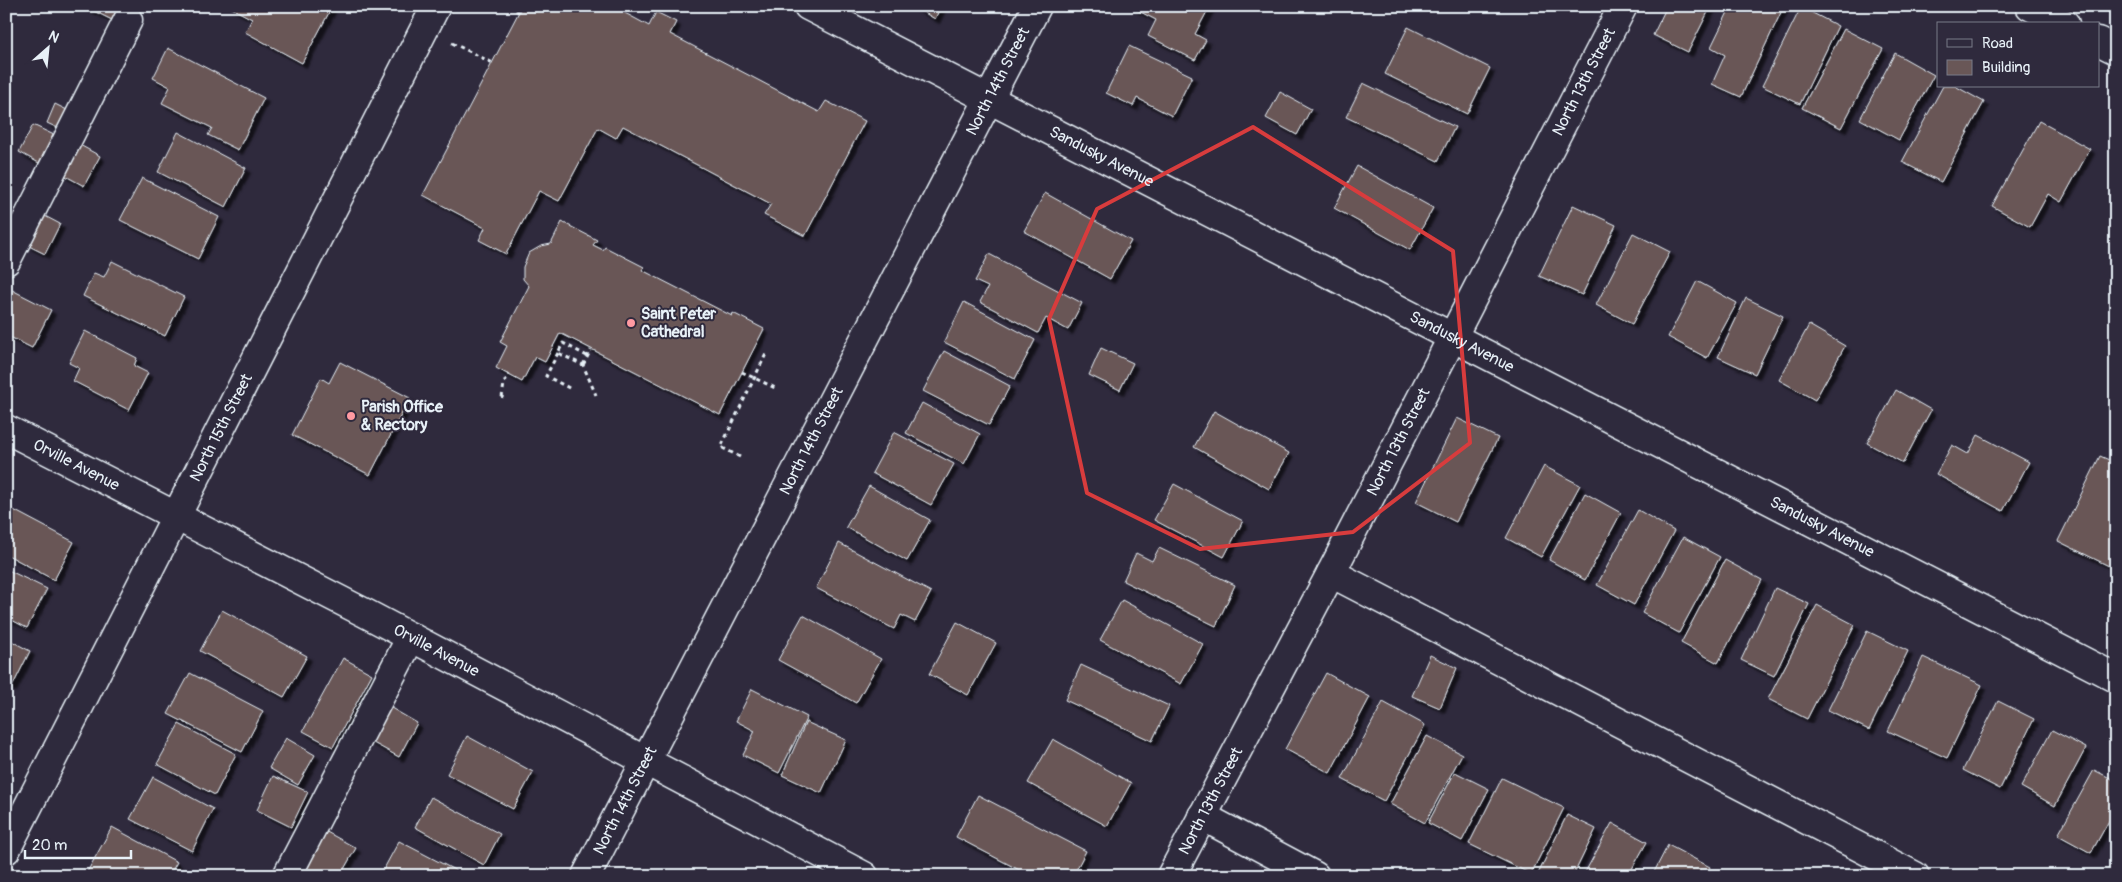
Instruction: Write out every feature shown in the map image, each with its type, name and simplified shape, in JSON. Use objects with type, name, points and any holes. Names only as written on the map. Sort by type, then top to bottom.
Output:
[{"type":"street","name":"North 15th Street","points":[[6,850],[436,6]]},
{"type":"street","name":"Sandusky Avenue","points":[[808,6],[2116,678]]},
{"type":"street","name":"North 14th Street","points":[[586,876],[1037,6]]},
{"type":"street","name":"North 13th Street","points":[[1171,876],[1331,573],[1622,6]]},
{"type":"street","points":[[2030,6],[2061,22]]},
{"type":"street","points":[[6,261],[128,20]]},
{"type":"street","points":[[2100,42],[2116,50]]},
{"type":"street","name":"Orville Avenue","points":[[6,429],[410,637],[864,876]]},
{"type":"street","points":[[1331,573],[1915,876]]},
{"type":"street","points":[[288,876],[410,637]]},
{"type":"street","points":[[1202,816],[1315,876]]},
{"type":"path","points":[[509,6],[520,12]]},
{"type":"path","points":[[449,41],[493,63]]},
{"type":"path","points":[[571,389],[546,376],[563,343],[587,356]]},
{"type":"path","points":[[583,365],[591,350]]},
{"type":"path","points":[[740,458],[721,447],[767,352]]},
{"type":"path","points":[[558,353],[583,365],[596,395]]},
{"type":"path","points":[[742,372],[774,388]]},
{"type":"path","points":[[502,398],[504,383],[509,374]]},
{"type":"highlighted area","points":[[1253,127],[1453,251],[1470,443],[1353,532],[1200,549],[1087,493],[1049,319],[1097,209]]},
{"type":"building","points":[[84,6],[122,6],[114,21]]},
{"type":"building","points":[[228,6],[332,7],[302,63],[245,32],[252,19]]},
{"type":"building","points":[[522,6],[612,6],[649,26],[656,12],[676,22],[670,34],[819,112],[826,101],[865,121],[805,236],[764,215],[771,204],[623,126],[616,138],[598,128],[559,201],[539,191],[506,254],[479,240],[485,228],[423,195]]},
{"type":"building","points":[[913,6],[941,6],[935,19]]},
{"type":"building","points":[[1134,6],[1210,6],[1195,34],[1206,40],[1195,60],[1148,36],[1156,20],[1133,8]]},
{"type":"building","points":[[1667,6],[1711,6],[1688,52],[1653,35]]},
{"type":"building","points":[[1731,6],[1784,6],[1741,97],[1712,84],[1725,55],[1711,47]]},
{"type":"building","points":[[1801,7],[1838,26],[1800,104],[1762,86]]},
{"type":"building","points":[[1408,27],[1490,68],[1467,114],[1385,74]]},
{"type":"building","points":[[1844,29],[1883,49],[1841,128],[1802,108]]},
{"type":"building","points":[[1129,46],[1192,76],[1172,116],[1137,98],[1133,106],[1106,93]]},
{"type":"building","points":[[168,48],[264,98],[238,150],[208,135],[212,128],[162,103],[170,87],[153,78]]},
{"type":"building","points":[[1895,53],[1934,75],[1899,140],[1860,119]]},
{"type":"building","points":[[1363,83],[1455,127],[1438,161],[1346,117]]},
{"type":"building","points":[[1942,88],[1959,88],[1984,102],[1941,182],[1902,162]]},
{"type":"building","points":[[1280,92],[1311,109],[1297,135],[1266,118]]},
{"type":"building","points":[[55,104],[69,111],[60,129],[47,123]]},
{"type":"building","points":[[2039,121],[2090,149],[2061,202],[2048,194],[2030,227],[1992,206]]},
{"type":"building","points":[[33,125],[54,135],[39,163],[19,152]]},
{"type":"building","points":[[178,132],[246,168],[226,207],[158,172]]},
{"type":"building","points":[[78,144],[100,156],[84,186],[62,174]]},
{"type":"building","points":[[1357,166],[1433,208],[1410,250],[1334,208]]},
{"type":"building","points":[[142,178],[219,217],[198,259],[120,220]]},
{"type":"building","points":[[1045,193],[1131,241],[1110,279],[1024,231]]},
{"type":"building","points":[[1573,205],[1616,225],[1582,295],[1539,276]]},
{"type":"building","points":[[43,215],[60,224],[45,254],[27,245]]},
{"type":"building","name":"Saint Peter Cathedral","points":[[562,222],[597,240],[593,245],[603,250],[605,247],[644,267],[642,270],[732,316],[733,313],[764,329],[720,415],[560,333],[545,362],[535,357],[522,382],[496,368],[507,346],[500,342],[529,286],[523,279],[523,267],[529,253],[541,246],[551,244]]},
{"type":"building","points":[[1633,233],[1670,252],[1632,324],[1596,305]]},
{"type":"building","points":[[989,254],[1082,303],[1068,330],[1046,318],[1038,333],[980,302],[988,287],[975,281]]},
{"type":"building","points":[[112,261],[184,297],[165,336],[83,296],[94,273],[104,277]]},
{"type":"building","points":[[1697,281],[1737,303],[1707,358],[1668,337]]},
{"type":"building","points":[[12,290],[51,310],[32,348],[6,335],[6,302]]},
{"type":"building","points":[[1746,298],[1783,316],[1755,374],[1718,357]]},
{"type":"building","points":[[964,302],[1035,340],[1015,379],[944,342]]},
{"type":"building","points":[[1809,325],[1845,346],[1815,400],[1779,380]]},
{"type":"building","points":[[85,331],[137,358],[134,366],[148,373],[129,410],[73,381],[79,368],[69,363]]},
{"type":"building","points":[[1101,348],[1133,363],[1120,390],[1089,375]]},
{"type":"building","points":[[944,351],[1010,386],[989,425],[923,391]]},
{"type":"building","name":"Parish Office & Rectory","points":[[340,362],[410,398],[370,475],[292,435],[321,378],[329,383]]},
{"type":"building","points":[[1896,390],[1931,410],[1903,463],[1867,443]]},
{"type":"building","points":[[922,403],[980,434],[964,464],[906,433]]},
{"type":"building","points":[[1214,411],[1289,453],[1269,489],[1194,447]]},
{"type":"building","points":[[1457,418],[1498,438],[1456,522],[1416,502]]},
{"type":"building","points":[[894,432],[954,464],[931,505],[872,473]]},
{"type":"building","points":[[1978,435],[2029,462],[2003,511],[1936,474],[1952,445],[1968,454]]},
{"type":"building","points":[[2100,456],[2116,463],[2116,552],[2109,566],[2058,541]]},
{"type":"building","points":[[1544,466],[1580,485],[1541,557],[1506,538]]},
{"type":"building","points":[[1174,484],[1243,521],[1224,557],[1154,520]]},
{"type":"building","points":[[869,486],[930,520],[907,561],[846,527]]},
{"type":"building","points":[[1585,493],[1621,513],[1585,580],[1549,560]]},
{"type":"building","points":[[6,506],[74,542],[54,580],[6,554]]},
{"type":"building","points":[[1638,510],[1674,531],[1634,605],[1597,585]]},
{"type":"building","points":[[1683,537],[1720,557],[1679,633],[1642,613]]},
{"type":"building","points":[[839,543],[931,592],[915,622],[901,615],[894,629],[816,588]]},
{"type":"building","points":[[1159,548],[1235,585],[1216,626],[1123,581],[1136,553],[1152,561]]},
{"type":"building","points":[[1725,560],[1762,580],[1718,663],[1681,643]]},
{"type":"building","points":[[6,569],[47,589],[27,628],[6,617]]},
{"type":"building","points":[[1775,588],[1809,604],[1774,676],[1741,660]]},
{"type":"building","points":[[1122,600],[1203,644],[1181,684],[1100,640]]},
{"type":"building","points":[[1817,605],[1855,625],[1807,719],[1768,699]]},
{"type":"building","points":[[222,610],[307,656],[284,697],[200,651]]},
{"type":"building","points":[[803,615],[881,659],[856,703],[778,660]]},
{"type":"building","points":[[957,622],[996,643],[968,695],[929,674]]},
{"type":"building","points":[[1867,631],[1908,651],[1869,730],[1828,710]]},
{"type":"building","points":[[6,638],[30,651],[12,687],[6,685]]},
{"type":"building","points":[[1430,655],[1457,668],[1440,708],[1412,696]]},
{"type":"building","points":[[1923,657],[1982,685],[1947,758],[1888,731]]},
{"type":"building","points":[[343,658],[372,674],[333,747],[303,731]]},
{"type":"building","points":[[1081,665],[1169,706],[1152,741],[1065,700]]},
{"type":"building","points":[[190,673],[263,711],[242,752],[168,714]]},
{"type":"building","points":[[1326,673],[1370,697],[1330,773],[1285,749]]},
{"type":"building","points":[[752,689],[807,717],[779,773],[743,755],[755,731],[736,721]]},
{"type":"building","points":[[1998,701],[2034,719],[2000,789],[1963,770]]},
{"type":"building","points":[[1383,702],[1425,725],[1384,801],[1342,779]]},
{"type":"building","points":[[386,705],[417,723],[399,757],[366,739]]},
{"type":"building","points":[[806,722],[846,740],[821,793],[782,775]]},
{"type":"building","points":[[179,724],[236,754],[215,795],[157,764]]},
{"type":"building","points":[[2052,730],[2086,748],[2055,806],[2021,787]]},
{"type":"building","points":[[467,736],[533,772],[513,809],[447,774]]},
{"type":"building","points":[[1427,736],[1462,754],[1425,823],[1390,804]]},
{"type":"building","points":[[286,738],[315,755],[298,785],[269,768]]},
{"type":"building","points":[[1053,739],[1131,783],[1107,826],[1028,783]]},
{"type":"building","points":[[2094,770],[2116,781],[2116,808],[2091,853],[2058,835]]},
{"type":"building","points":[[1455,772],[1489,789],[1462,841],[1428,823]]},
{"type":"building","points":[[273,776],[308,792],[291,827],[257,810]]},
{"type":"building","points":[[153,777],[213,809],[192,851],[130,819]]},
{"type":"building","points":[[1502,778],[1564,808],[1531,874],[1469,844]]},
{"type":"building","points":[[978,795],[1086,851],[1073,876],[1026,876],[1027,874],[956,837]]},
{"type":"building","points":[[431,797],[500,834],[484,865],[415,827]]},
{"type":"building","points":[[1567,815],[1596,829],[1573,876],[1537,876]]},
{"type":"building","points":[[1612,823],[1647,842],[1628,876],[1583,876]]},
{"type":"building","points":[[112,827],[177,862],[169,876],[86,874]]},
{"type":"building","points":[[323,830],[356,848],[340,876],[297,876]]},
{"type":"building","points":[[399,841],[466,876],[380,876]]},
{"type":"building","points":[[1668,845],[1710,867],[1706,876],[1652,876]]},
{"type":"place","name":"Saint Peter Cathedral","points":[[631,323]]},
{"type":"place","name":"Parish Office & Rectory","points":[[351,416]]}]
